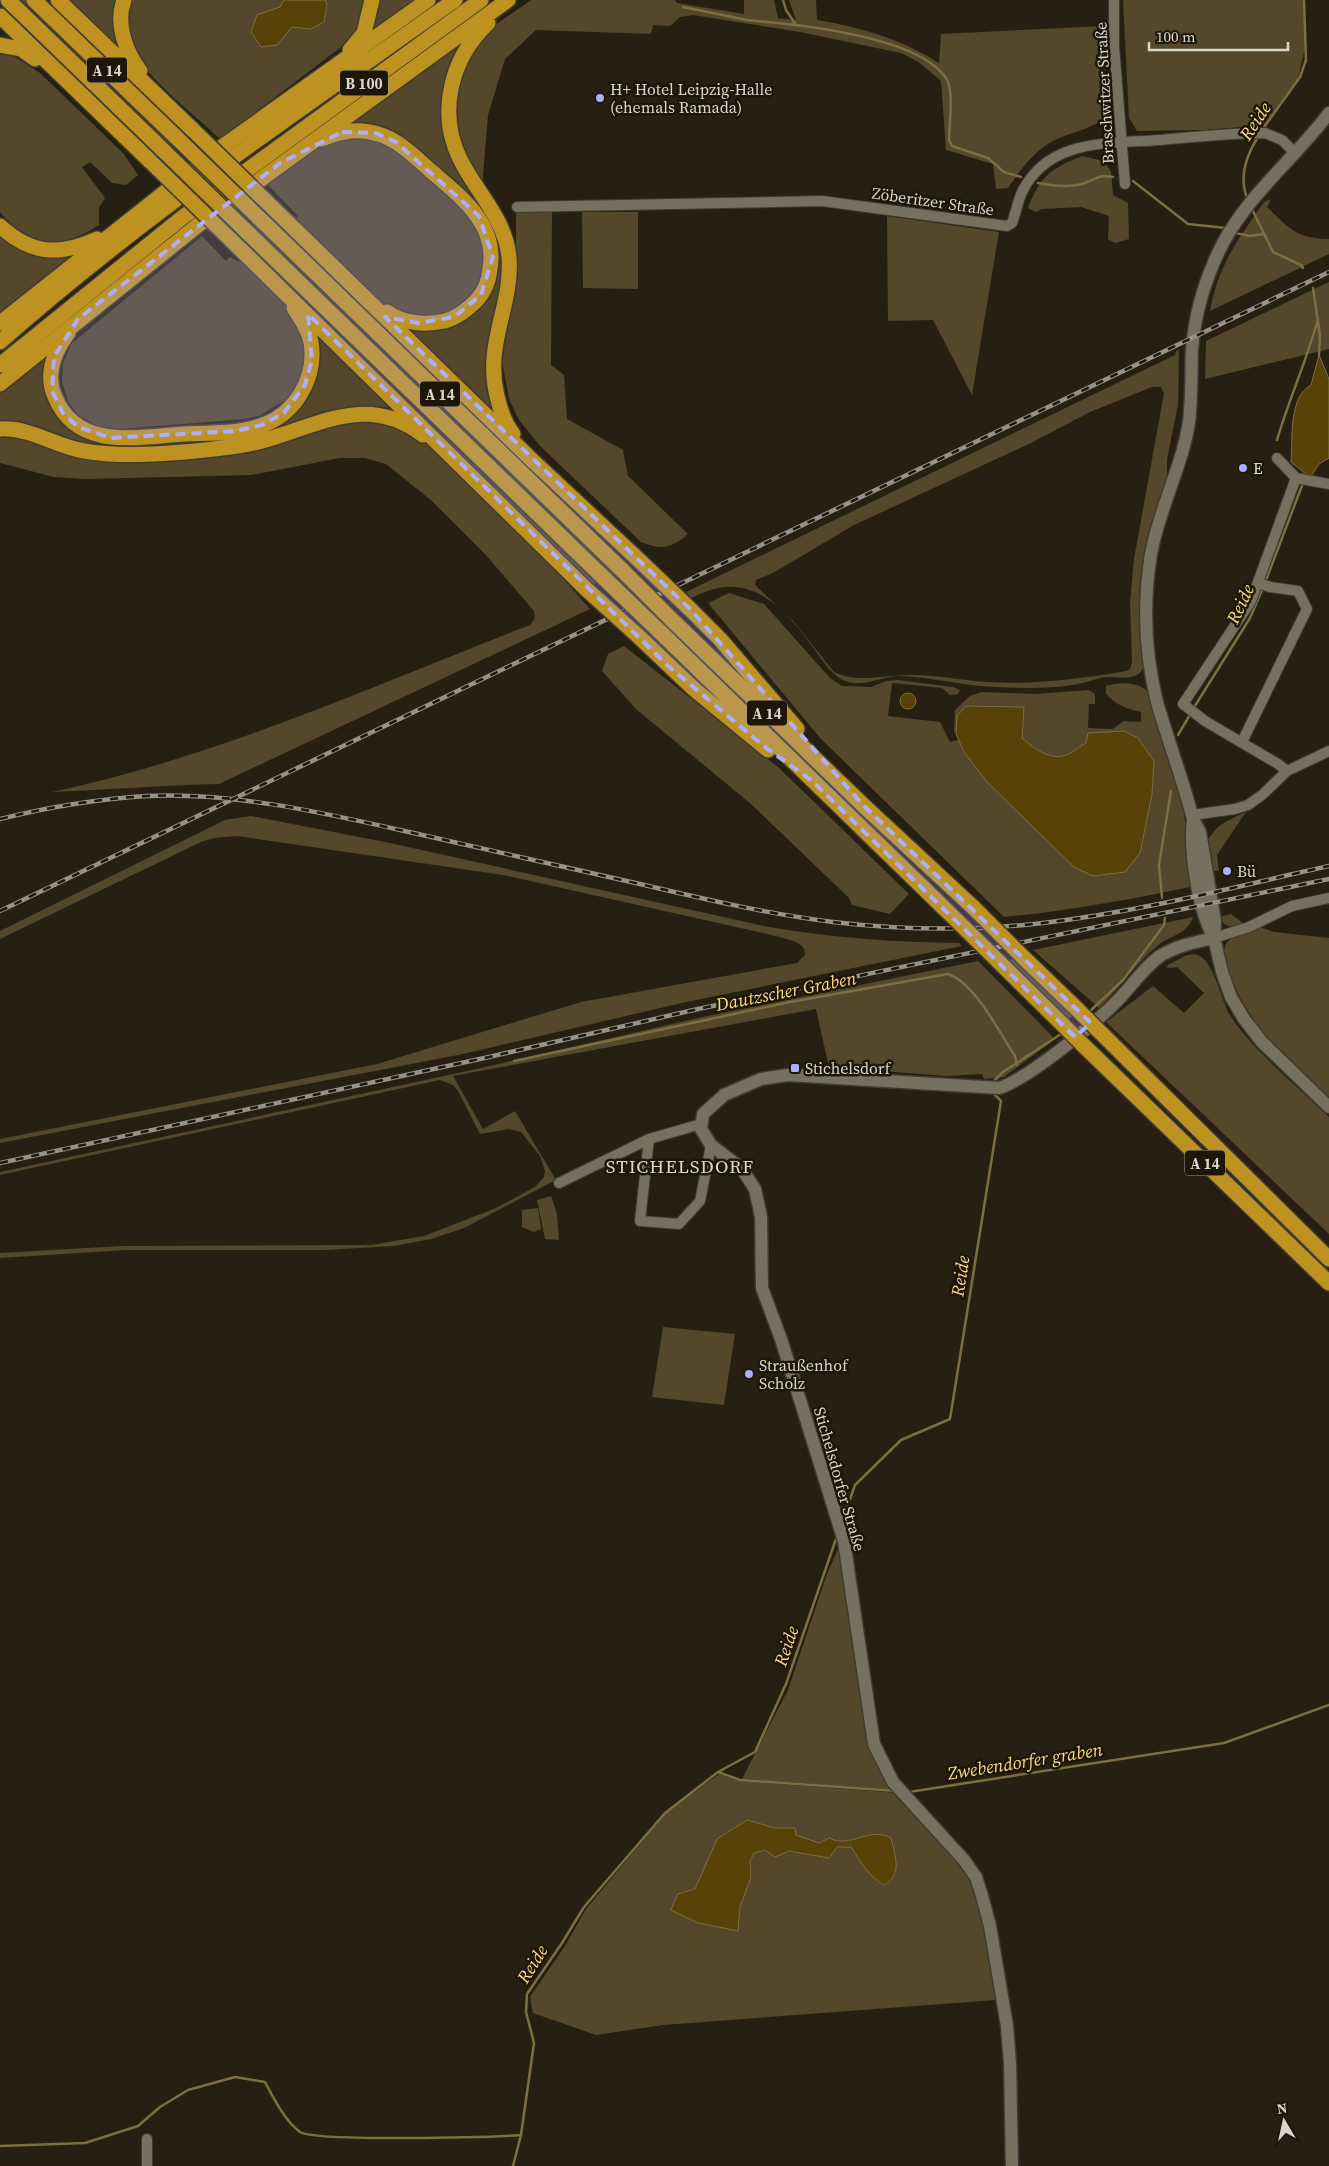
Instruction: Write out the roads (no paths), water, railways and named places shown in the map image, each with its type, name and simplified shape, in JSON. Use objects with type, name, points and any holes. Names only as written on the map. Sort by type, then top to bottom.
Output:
[{"type":"highway","name":"A 14","points":[[8,0],[1329,1283]]},
{"type":"highway","name":"A 14","points":[[34,0],[864,806],[974,908],[1329,1259]]},
{"type":"highway","points":[[58,0],[533,461],[691,610],[720,639],[864,806]]},
{"type":"highway","points":[[124,0],[121,19],[126,48],[132,61],[168,106]]},
{"type":"highway","points":[[316,80],[357,43],[368,20],[372,0]]},
{"type":"highway","points":[[0,324],[112,232],[226,144],[428,0]]},
{"type":"highway","name":"B 100","points":[[0,342],[89,267],[177,200],[454,0]]},
{"type":"highway","name":"B 100","points":[[0,365],[183,217],[480,0]]},
{"type":"highway","points":[[0,384],[198,225],[508,0]]},
{"type":"highway","points":[[513,0],[475,36],[460,59],[451,86],[449,119],[460,158],[498,221],[506,244],[509,257],[507,286],[493,346],[492,372],[502,416],[533,461]]},
{"type":"highway","points":[[0,16],[462,464],[586,588],[713,705],[764,747],[811,780]]},
{"type":"highway","points":[[0,45],[21,49],[73,87]]},
{"type":"highway","points":[[280,164],[332,135],[355,131],[376,133],[387,137],[408,151],[479,216],[488,234],[492,257],[484,289],[472,305],[448,320],[418,323],[394,317],[364,296]]},
{"type":"highway","points":[[0,226],[19,242],[53,251],[74,248],[112,232]]},
{"type":"highway","points":[[78,320],[54,357],[51,379],[52,391],[58,406],[78,427],[111,438],[236,431],[262,426],[284,413],[300,396],[308,379],[312,360],[311,341],[304,324],[281,288]]},
{"type":"highway","points":[[0,429],[22,430],[82,450],[113,454],[143,453],[255,444],[320,421],[341,416],[368,415],[406,424],[462,464]]},
{"type":"street","name":"Braschwitzer Straße","points":[[1114,0],[1114,46],[1125,184]]},
{"type":"street","points":[[1329,113],[1256,195],[1229,233],[1210,271],[1197,315],[1192,350],[1188,423],[1183,448],[1156,533],[1147,594],[1148,648],[1154,690],[1192,817],[1191,835],[1206,923],[1214,938],[1227,987],[1244,1019],[1262,1042],[1329,1107]]},
{"type":"street","name":"Zöberitzer Straße","points":[[517,207],[822,201],[1006,226],[1012,222],[1023,190],[1042,166],[1076,147],[1121,142],[1265,133],[1275,135],[1295,153]]},
{"type":"street","points":[[1277,458],[1301,480],[1329,484]]},
{"type":"street","points":[[1287,771],[1183,704],[1246,608],[1264,585],[1301,480]]},
{"type":"street","points":[[1242,742],[1306,609],[1298,591],[1264,585]]},
{"type":"street","points":[[1192,817],[1248,805],[1262,795],[1287,771],[1329,751]]},
{"type":"street","points":[[559,1183],[649,1139],[701,1124],[707,1110],[724,1095],[761,1078],[788,1075],[999,1088],[1009,1085],[1101,1016],[1146,968],[1161,956],[1179,947],[1249,927],[1292,906],[1329,898]]},
{"type":"street","name":"Stichelsdorfer Straße","points":[[701,1124],[704,1135],[711,1144],[742,1169],[755,1189],[761,1217],[762,1288],[781,1338],[842,1535],[871,1730],[881,1762],[893,1782],[906,1798],[942,1832],[964,1860],[976,1877],[982,1896],[990,1926],[1007,2026],[1010,2063],[1012,2166]]},
{"type":"street","points":[[649,1139],[640,1220],[679,1224],[700,1201],[711,1144]]},
{"type":"street","points":[[147,2139],[147,2166]]},
{"type":"waterway","points":[[783,0],[786,10],[796,25],[833,30],[878,40],[920,56],[936,67],[949,85],[951,100],[949,140],[952,146],[988,158],[1004,172],[1021,177]]},
{"type":"waterway","name":"Reide","points":[[1262,130],[1300,77],[1306,60],[1304,0]]},
{"type":"waterway","points":[[683,7],[747,20],[796,25]]},
{"type":"waterway","name":"Reide","points":[[1248,200],[1244,184],[1245,167],[1258,137]]},
{"type":"waterway","points":[[1038,183],[1071,186],[1100,177],[1113,177]]},
{"type":"waterway","points":[[1133,181],[1188,224],[1226,228]]},
{"type":"waterway","name":"Reide","points":[[1252,209],[1273,252],[1301,265],[1303,268]]},
{"type":"waterway","points":[[1235,233],[1250,236],[1264,234]]},
{"type":"waterway","name":"Reide","points":[[1313,288],[1320,336],[1319,355]]},
{"type":"waterway","points":[[1277,440],[1318,319]]},
{"type":"waterway","name":"Reide","points":[[1265,583],[1303,483]]},
{"type":"waterway","name":"Reide","points":[[1193,709],[1250,618],[1263,588]]},
{"type":"waterway","name":"Reide","points":[[1178,735],[1191,713]]},
{"type":"waterway","name":"Reide","points":[[1162,898],[1159,865],[1171,791]]},
{"type":"waterway","name":"Reide","points":[[1088,1013],[1123,980],[1164,925],[1165,918]]},
{"type":"waterway","name":"Dautzscher Graben","points":[[514,1061],[790,1002],[948,974],[968,987],[986,1009],[1015,1056],[1017,1065]]},
{"type":"waterway","name":"Reide","points":[[994,1081],[1003,1072],[1064,1032]]},
{"type":"waterway","name":"Reide","points":[[843,1519],[855,1485],[901,1440],[950,1419],[1001,1101],[994,1094]]},
{"type":"waterway","name":"Reide","points":[[513,2166],[521,2135],[534,2043],[526,2012],[527,1994],[584,1907],[665,1813],[718,1772],[755,1752],[786,1684],[837,1536]]},
{"type":"waterway","name":"Zwebendorfer graben","points":[[909,1792],[1224,1743],[1329,1705]]},
{"type":"waterway","name":"Zwebendorfer graben","points":[[718,1772],[740,1780],[896,1791]]},
{"type":"waterway","points":[[0,2146],[85,2143],[138,2126],[160,2107],[188,2090],[235,2077],[265,2082],[289,2122],[300,2132],[313,2135],[369,2138],[521,2135]]},
{"type":"railway","points":[[0,911],[1329,272]]},
{"type":"railway","points":[[0,819],[73,804],[128,797],[213,797],[312,811],[712,901],[760,910],[833,922],[912,928],[1017,926],[1079,918],[1186,898],[1329,866]]},
{"type":"railway","points":[[0,1163],[489,1057],[698,1009],[1329,879]]},
{"type":"place","name":"H+ Hotel Leipzig-Halle (ehemals Ramada)","points":[[600,98]]},
{"type":"place","name":"E","points":[[1243,468]]},
{"type":"place","name":"Bü","points":[[1227,871]]},
{"type":"place","name":"Stichelsdorf","points":[[795,1068]]},
{"type":"place","name":"Straußenhof Scholz","points":[[749,1374]]},
{"type":"district","name":"STICHELSDORF","points":[[680,1166]]}]
